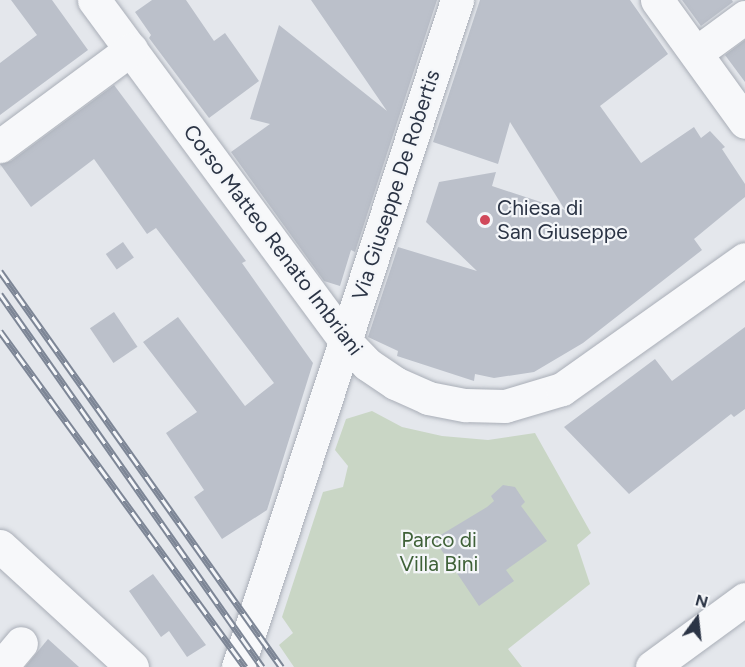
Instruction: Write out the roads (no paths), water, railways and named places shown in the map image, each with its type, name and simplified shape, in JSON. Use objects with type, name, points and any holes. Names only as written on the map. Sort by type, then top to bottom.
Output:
[{"type":"street","name":"Via Giuseppe De Robertis","points":[[242,656],[457,0]]},
{"type":"street","points":[[657,0],[745,122]]},
{"type":"street","name":"Corso Matteo Renato Imbriani","points":[[104,3],[131,50],[345,341],[376,371],[428,398],[465,405],[516,403],[547,395],[589,372],[745,258]]},
{"type":"street","points":[[696,53],[745,17]]},
{"type":"street","points":[[0,146],[131,50]]},
{"type":"street","points":[[0,546],[132,667]]},
{"type":"street","points":[[652,667],[745,599]]},
{"type":"railway","points":[[0,271],[281,667]]},
{"type":"railway","points":[[0,294],[262,667]]},
{"type":"railway","points":[[0,331],[245,667]]},
{"type":"place","name":"Chiesa di San Giuseppe","points":[[485,220]]},
{"type":"park label","name":"Parco di Villa Bini","points":[[439,552]]}]
